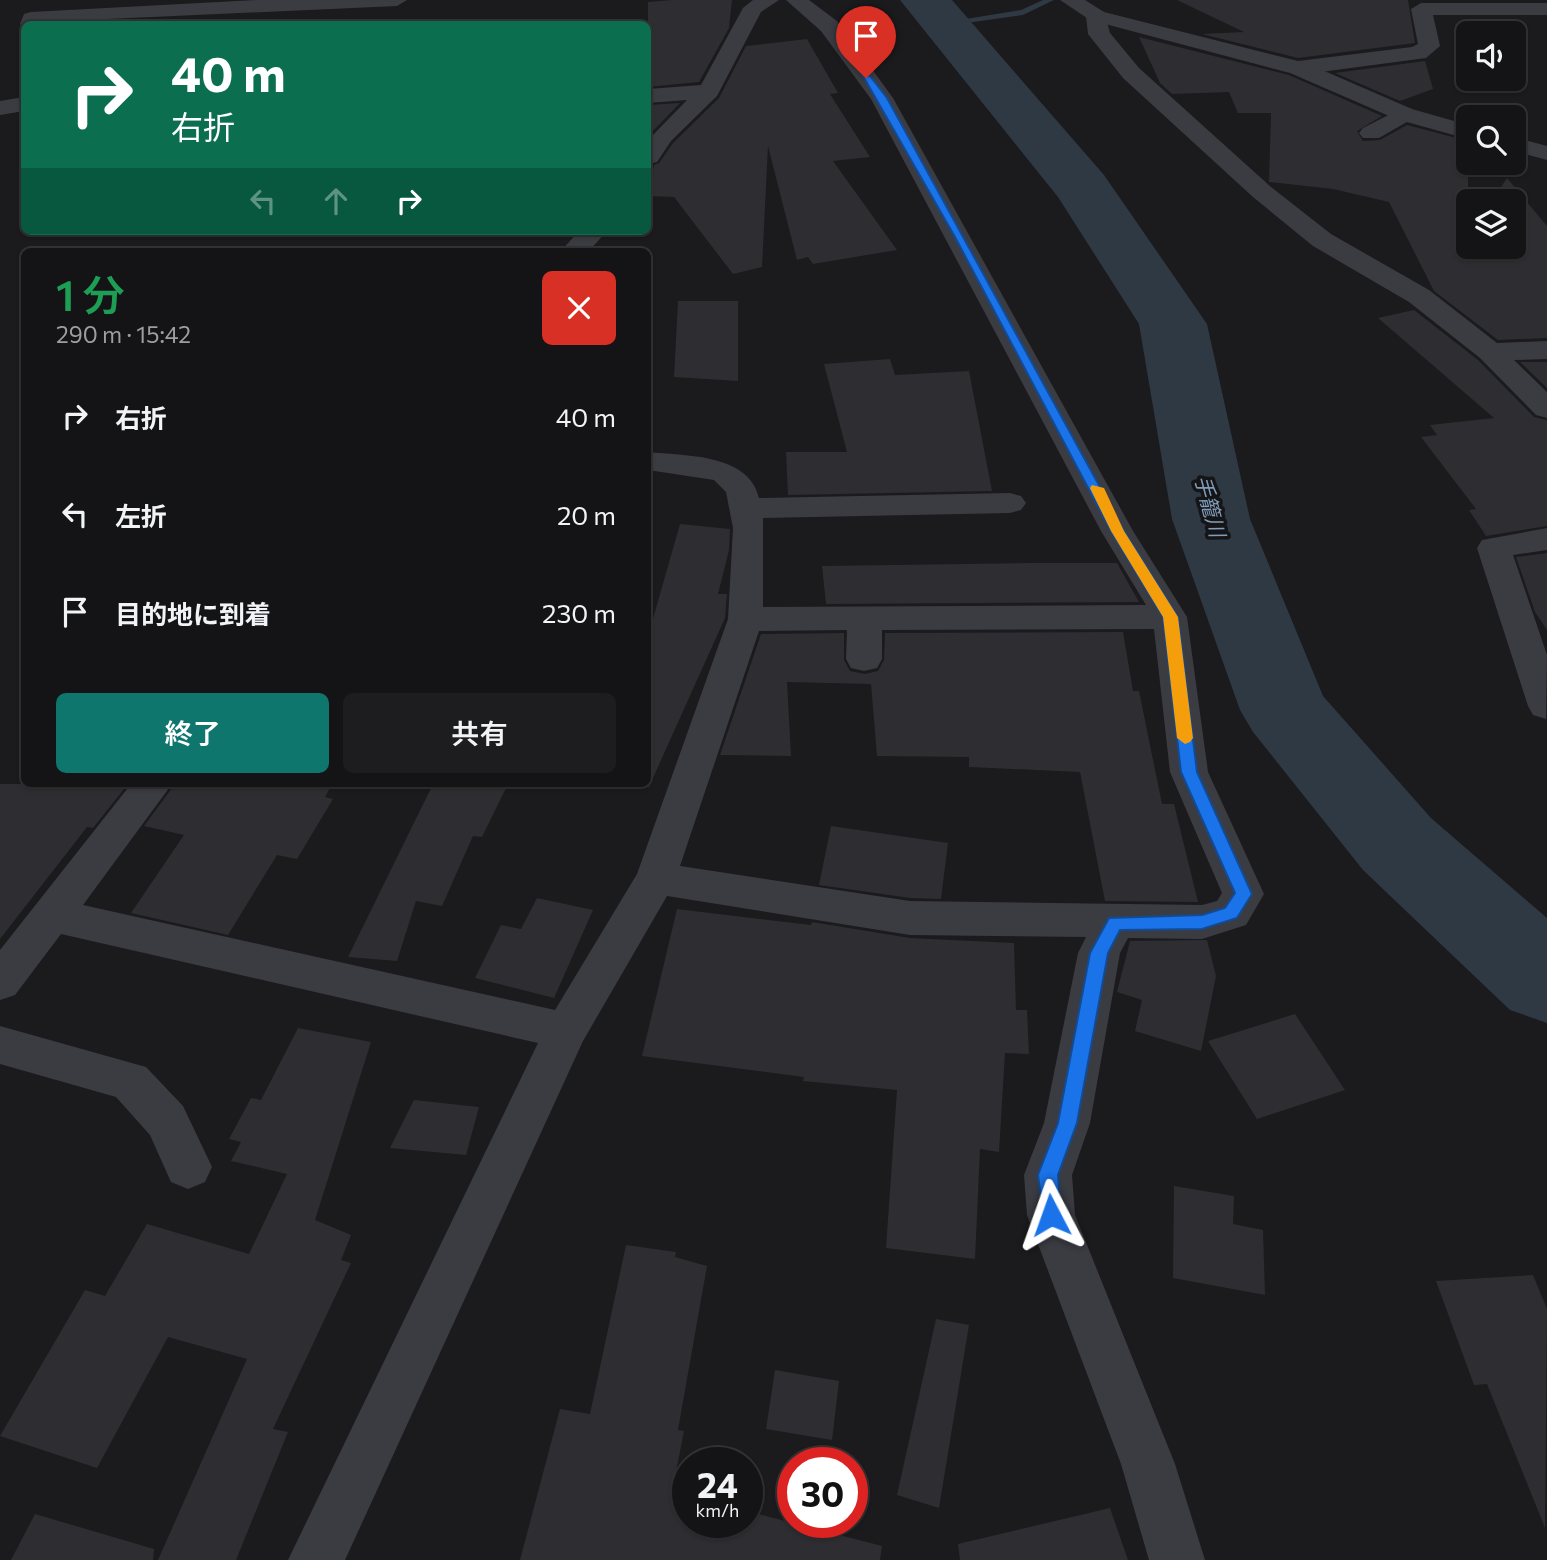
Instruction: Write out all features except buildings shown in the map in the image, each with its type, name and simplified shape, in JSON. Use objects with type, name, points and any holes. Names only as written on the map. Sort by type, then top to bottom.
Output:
[{"type":"street","points":[[30,21],[31,18],[64,15],[397,0]]},
{"type":"street","points":[[651,152],[662,136],[709,91],[753,8],[769,0]]},
{"type":"street","points":[[656,878],[910,918],[1115,923],[1202,922],[1231,913],[1243,894],[1189,772],[1170,617],[1117,531],[1096,486],[1033,379],[960,237],[882,98],[829,26],[796,0]]},
{"type":"street","points":[[1070,0],[1097,16],[1298,68],[1404,114],[1456,129]]},
{"type":"street","points":[[1298,68],[1418,53],[1429,46],[1421,9],[1547,9]]},
{"type":"street","points":[[1097,16],[1099,34],[1131,73],[1262,192],[1322,240],[1419,296],[1490,352],[1547,409]]},
{"type":"street","points":[[651,96],[709,91]]},
{"type":"street","points":[[0,108],[21,103]]},
{"type":"street","points":[[1371,133],[1404,114]]},
{"type":"street","points":[[1526,147],[1547,153]]},
{"type":"street","points":[[577,248],[590,235]]},
{"type":"street","points":[[1490,352],[1547,351]]},
{"type":"street","points":[[316,1560],[566,1031],[656,878],[745,620],[749,527],[741,490],[724,472],[651,461]]},
{"type":"street","points":[[745,508],[1010,503]]},
{"type":"street","points":[[1546,706],[1494,548],[1547,539]]},
{"type":"street","points":[[745,620],[1170,617]]},
{"type":"street","points":[[864,659],[865,618]]},
{"type":"street","points":[[0,982],[151,787]]},
{"type":"street","points":[[52,915],[566,1031]]},
{"type":"street","points":[[1115,923],[1099,953],[1068,1123],[1048,1175],[1051,1215],[1149,1464],[1177,1560]]},
{"type":"street","points":[[0,1045],[130,1081],[167,1121],[188,1167]]},
{"type":"waterway","name":"手籠川","points":[[925,0],[1083,188],[1173,324],[1211,519],[1284,710],[1397,844],[1547,980]]},
{"type":"waterway","points":[[945,23],[1023,12],[1050,0]]},
{"type":"slow traffic","points":[[1097,488],[1117,531],[1170,617],[1185,738]]},
{"type":"route","points":[[866,78],[882,98],[960,237],[1033,379],[1096,486],[1117,531],[1170,617],[1189,772],[1243,894],[1231,913],[1202,922],[1115,923],[1099,953],[1068,1123],[1048,1175],[1051,1215]]}]
